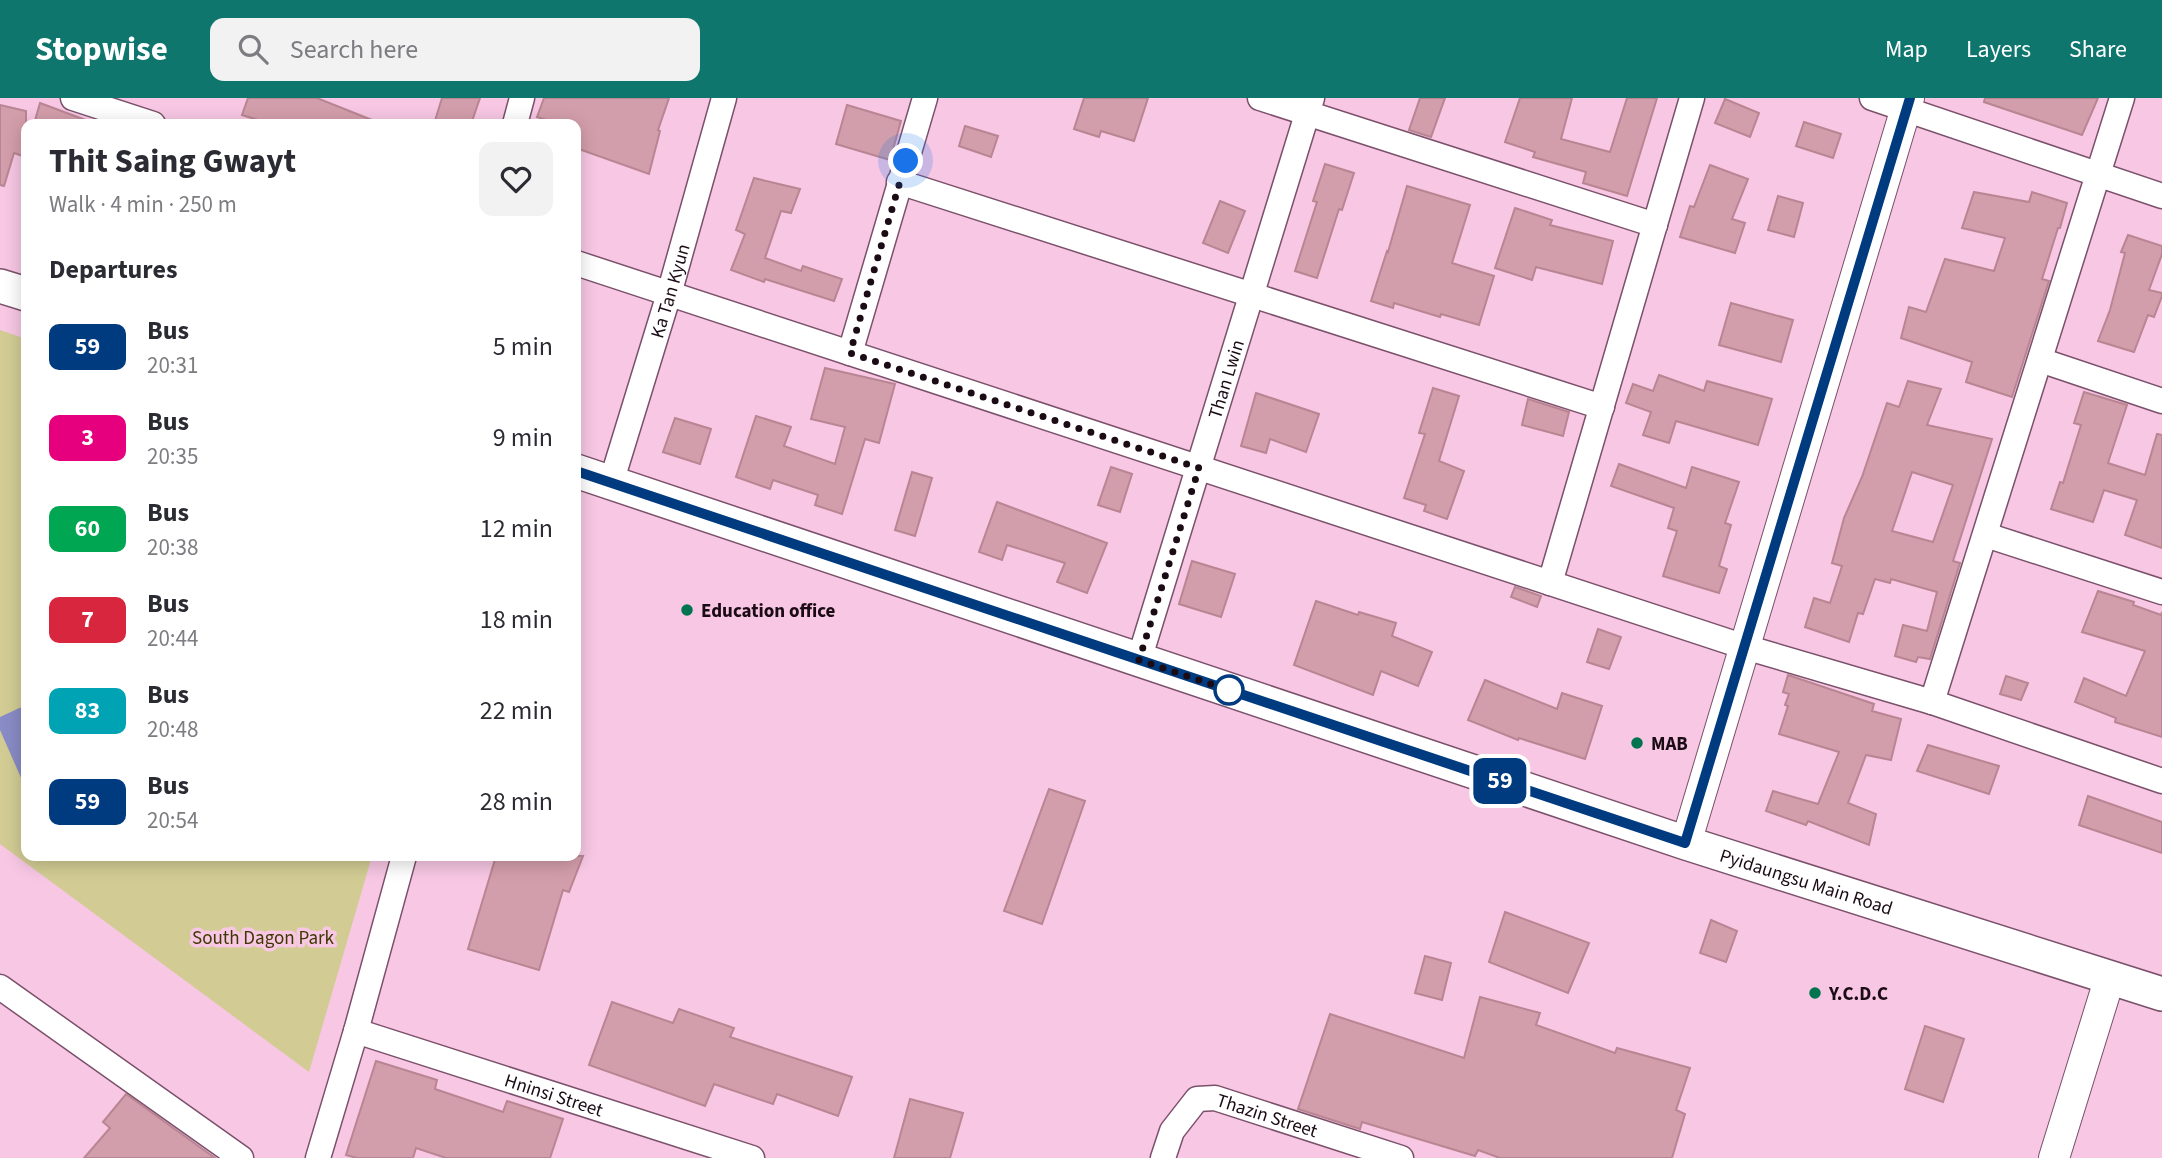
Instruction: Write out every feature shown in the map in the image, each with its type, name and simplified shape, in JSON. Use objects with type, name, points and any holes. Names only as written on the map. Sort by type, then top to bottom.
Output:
[{"type":"main road","points":[[0,286],[21,292]]},
{"type":"main road","name":"Pyidaungsu Main Road","points":[[581,473],[1685,843],[2162,994]]},
{"type":"street","points":[[74,98],[138,119]]},
{"type":"street","points":[[516,119],[522,98]]},
{"type":"street","name":"Ka Tan Kyun","points":[[611,483],[669,294],[724,98]]},
{"type":"street","points":[[850,353],[925,98]]},
{"type":"street","points":[[1260,98],[1309,106],[1655,225]]},
{"type":"street","points":[[1550,583],[1692,98]]},
{"type":"street","points":[[1872,98],[1908,104],[2162,196]]},
{"type":"street","points":[[1932,702],[2122,98]]},
{"type":"street","points":[[1685,843],[1908,104]]},
{"type":"street","name":"Than Lwin","points":[[1139,660],[1309,106]]},
{"type":"street","points":[[899,182],[1601,407]]},
{"type":"street","points":[[581,265],[1745,647],[1932,702],[2162,781]]},
{"type":"street","points":[[2040,360],[2162,401]]},
{"type":"street","points":[[1986,535],[2162,592]]},
{"type":"street","points":[[318,1158],[403,861]]},
{"type":"street","points":[[2054,1158],[2110,977]]},
{"type":"street","points":[[0,987],[242,1158]]},
{"type":"street","name":"Hninsi Street","points":[[356,1031],[752,1158]]},
{"type":"street","name":"Thazin Street","points":[[1163,1158],[1172,1131],[1197,1099],[1215,1098],[1401,1158]]},
{"type":"green space","name":"South Dagon Park","points":[[0,330],[21,337],[21,859],[0,844]]},
{"type":"green space","name":"South Dagon Park","points":[[23,861],[371,861],[309,1072]]},
{"type":"water","points":[[21,707],[21,778],[0,730],[0,717]]},
{"type":"building","points":[[248,98],[317,98],[370,119],[255,119],[242,115]]},
{"type":"building","points":[[442,98],[480,98],[473,119],[436,119]]},
{"type":"building","points":[[544,98],[669,98],[658,130],[660,131],[649,174],[581,150],[581,119],[537,117]]},
{"type":"building","points":[[1084,98],[1148,98],[1134,141],[1101,131],[1099,137],[1074,129]]},
{"type":"building","points":[[1420,98],[1445,98],[1431,137],[1409,130]]},
{"type":"building","points":[[1520,98],[1572,98],[1561,139],[1610,152],[1627,98],[1657,98],[1627,196],[1583,183],[1586,172],[1533,157],[1535,152],[1505,142]]},
{"type":"building","points":[[1985,98],[2098,98],[2082,135],[1984,102]]},
{"type":"building","points":[[1725,99],[1759,113],[1750,137],[1715,123]]},
{"type":"building","points":[[40,103],[83,119],[35,119]]},
{"type":"building","points":[[0,105],[26,111],[26,119],[21,119],[21,155],[14,153],[4,186],[0,185]]},
{"type":"building","points":[[847,105],[901,121],[890,160],[836,144]]},
{"type":"building","points":[[1804,122],[1841,134],[1833,158],[1796,146]]},
{"type":"building","points":[[965,126],[998,136],[991,157],[959,146]]},
{"type":"building","points":[[1325,164],[1354,173],[1342,210],[1339,209],[1317,278],[1295,271],[1317,202],[1313,201]]},
{"type":"building","points":[[1710,165],[1748,179],[1732,219],[1745,223],[1735,253],[1680,237],[1690,206],[1694,207]]},
{"type":"building","points":[[754,178],[800,189],[791,213],[781,211],[765,258],[801,271],[803,266],[842,279],[834,301],[731,270],[745,234],[736,230]]},
{"type":"building","points":[[1407,186],[1470,205],[1452,263],[1494,276],[1479,325],[1394,303],[1393,308],[1371,301]]},
{"type":"building","points":[[1974,192],[2029,202],[2032,192],[2067,203],[2042,279],[2049,281],[2012,397],[1966,382],[1972,362],[1901,338],[1909,307],[1926,312],[1945,259],[1994,271],[2005,238],[1962,228]]},
{"type":"building","points":[[1778,196],[1803,203],[1794,237],[1768,230]]},
{"type":"building","points":[[1220,201],[1245,211],[1228,253],[1203,243]]},
{"type":"building","points":[[1515,208],[1552,220],[1550,225],[1613,241],[1602,284],[1536,267],[1532,280],[1495,268]]},
{"type":"building","points":[[2128,235],[2162,246],[2162,254],[2149,290],[2162,293],[2162,296],[2154,317],[2148,315],[2134,352],[2098,341],[2110,310],[2125,253],[2121,252]]},
{"type":"building","points":[[1731,303],[1793,320],[1781,362],[1719,345]]},
{"type":"building","points":[[825,368],[895,384],[879,443],[865,439],[842,514],[815,505],[818,495],[773,480],[770,489],[736,477],[756,416],[791,427],[784,446],[835,464],[845,427],[811,419]]},
{"type":"building","points":[[1659,375],[1704,391],[1707,381],[1772,399],[1758,445],[1676,421],[1669,443],[1643,435],[1651,412],[1626,403],[1633,384],[1653,391]]},
{"type":"building","points":[[1908,381],[1941,389],[1927,425],[1992,439],[1953,561],[1960,563],[1930,659],[1918,657],[1916,662],[1895,656],[1903,625],[1927,631],[1937,592],[1891,579],[1890,583],[1875,579],[1863,614],[1858,613],[1849,642],[1805,627],[1814,598],[1830,603],[1842,566],[1832,563],[1844,518],[1862,477],[1887,403],[1899,407]],"holes":[[[1912,472],[1953,485],[1933,542],[1892,531]]]},
{"type":"building","points":[[1433,388],[1459,396],[1439,461],[1464,471],[1447,519],[1424,511],[1426,505],[1404,498],[1425,434],[1419,433]]},
{"type":"building","points":[[2084,392],[2127,405],[2108,463],[2145,475],[2157,434],[2162,435],[2162,548],[2125,535],[2137,500],[2104,490],[2093,522],[2051,509],[2060,482],[2063,483],[2081,425],[2074,423]]},
{"type":"building","points":[[1256,393],[1319,414],[1306,452],[1270,439],[1266,453],[1241,446]]},
{"type":"building","points":[[1528,399],[1569,412],[1563,436],[1522,425]]},
{"type":"building","points":[[675,418],[711,429],[700,464],[663,452]]},
{"type":"building","points":[[1619,464],[1686,488],[1692,467],[1739,482],[1725,523],[1731,525],[1719,566],[1727,569],[1719,593],[1663,576],[1677,531],[1668,528],[1674,508],[1611,486]]},
{"type":"building","points":[[1111,467],[1132,474],[1120,512],[1098,505]]},
{"type":"building","points":[[912,472],[932,478],[915,536],[895,530]]},
{"type":"building","points":[[997,502],[1107,543],[1087,593],[1057,582],[1065,563],[1007,545],[1002,560],[979,552]]},
{"type":"building","points":[[1192,561],[1235,574],[1221,617],[1179,604]]},
{"type":"building","points":[[1515,587],[1541,596],[1537,607],[1511,597]]},
{"type":"building","points":[[2098,591],[2134,602],[2133,605],[2161,615],[2162,612],[2162,737],[2115,722],[2116,718],[2075,702],[2084,678],[2126,696],[2145,651],[2082,632]]},
{"type":"building","points":[[1316,601],[1358,615],[1359,612],[1396,623],[1392,636],[1432,652],[1418,686],[1381,671],[1373,695],[1294,665]]},
{"type":"building","points":[[1598,629],[1621,637],[1609,669],[1587,662]]},
{"type":"building","points":[[1788,675],[1874,704],[1872,711],[1901,719],[1891,760],[1866,755],[1848,803],[1876,814],[1869,845],[1808,821],[1806,825],[1766,811],[1773,791],[1818,804],[1839,752],[1779,734],[1788,706],[1785,705],[1789,694],[1783,692]]},
{"type":"building","points":[[2006,676],[2028,683],[2021,700],[2000,694]]},
{"type":"building","points":[[1485,680],[1557,709],[1562,693],[1602,706],[1585,759],[1519,738],[1518,740],[1468,720]]},
{"type":"building","points":[[1928,745],[1999,766],[1989,794],[1917,771]]},
{"type":"building","points":[[1049,789],[1085,801],[1042,924],[1004,911]]},
{"type":"building","points":[[2088,796],[2162,822],[2162,853],[2079,825]]},
{"type":"building","points":[[583,856],[569,892],[563,890],[539,970],[468,949],[494,861],[581,861]]},
{"type":"building","points":[[1505,912],[1589,943],[1568,993],[1489,962]]},
{"type":"building","points":[[1711,920],[1737,931],[1726,962],[1700,953]]},
{"type":"building","points":[[1425,956],[1451,963],[1442,1000],[1415,993]]},
{"type":"building","points":[[1480,997],[1540,1013],[1536,1025],[1615,1053],[1617,1048],[1690,1068],[1676,1110],[1685,1114],[1672,1158],[1500,1158],[1478,1150],[1475,1156],[1362,1122],[1360,1129],[1298,1109],[1330,1014],[1464,1058]]},
{"type":"building","points":[[612,1002],[673,1023],[679,1009],[734,1028],[730,1037],[852,1077],[838,1116],[777,1094],[773,1104],[714,1084],[705,1106],[589,1065]]},
{"type":"building","points":[[1925,1026],[1964,1039],[1943,1102],[1905,1089]]},
{"type":"building","points":[[376,1061],[437,1080],[435,1089],[503,1112],[507,1101],[563,1119],[550,1158],[446,1158],[416,1148],[413,1158],[357,1158],[346,1155]]},
{"type":"building","points":[[126,1094],[215,1158],[84,1158],[110,1128],[103,1122]]},
{"type":"building","points":[[910,1099],[963,1113],[950,1158],[894,1158]]},
{"type":"bus line","name":"59","points":[[581,473],[1685,843],[1910,98]]},
{"type":"place","name":"Education office","points":[[687,610]]},
{"type":"place","name":"MAB","points":[[1637,743]]},
{"type":"place","name":"Y.C.D.C","points":[[1815,993]]},
{"type":"route","points":[[906,161],[850,353],[1199,468],[1139,660],[1229,690]]}]
